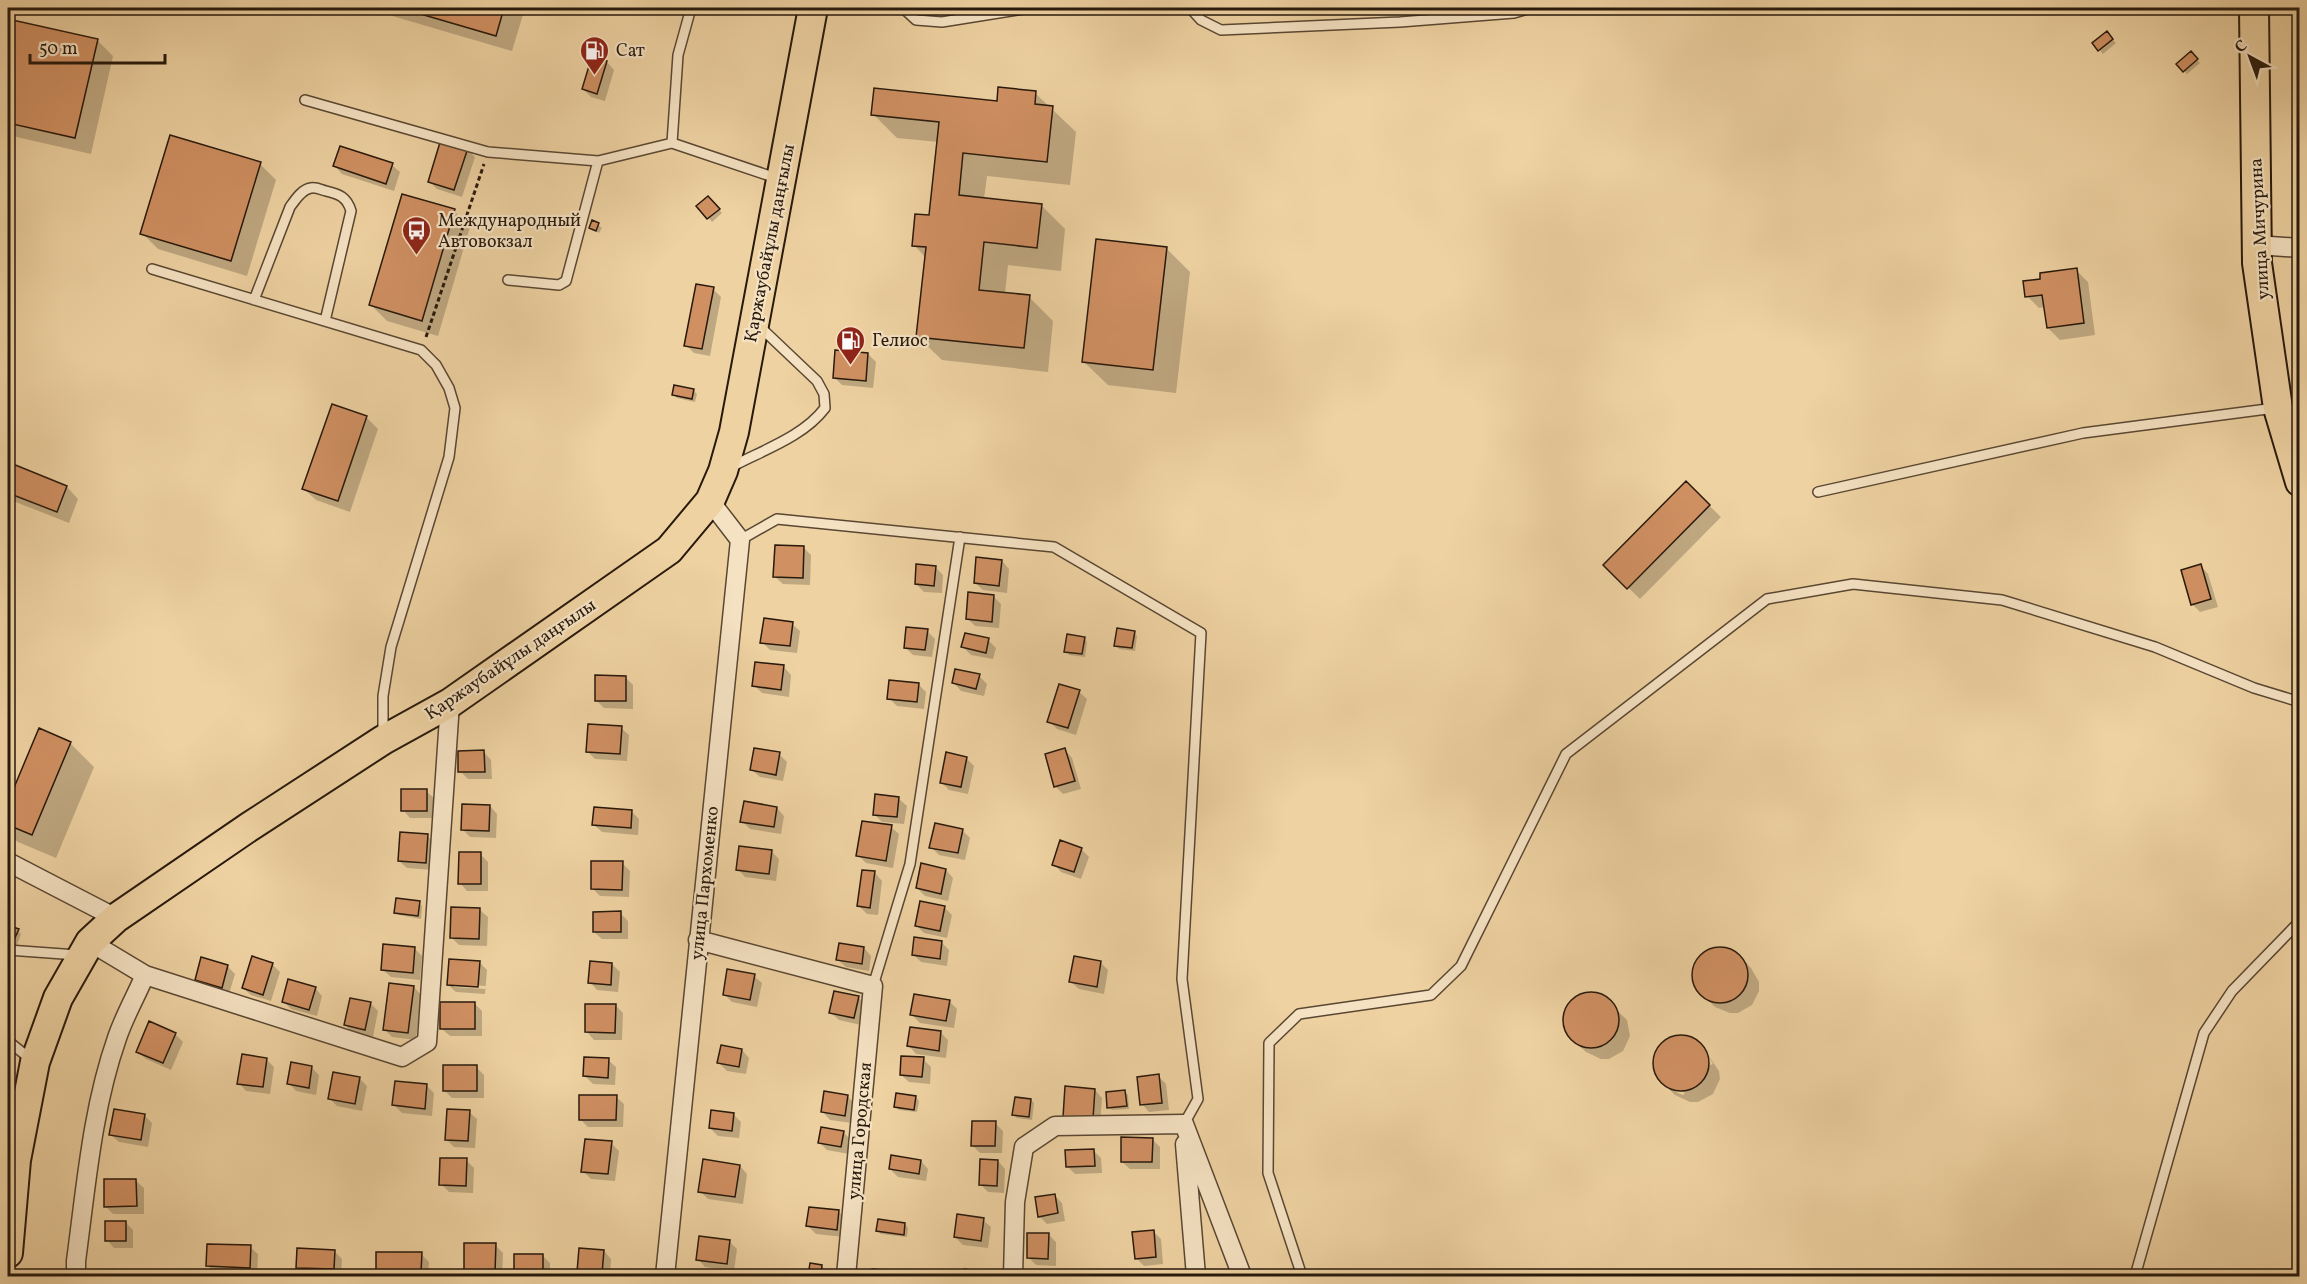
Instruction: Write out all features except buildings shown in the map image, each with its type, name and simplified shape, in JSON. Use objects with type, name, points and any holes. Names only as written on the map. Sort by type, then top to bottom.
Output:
[{"type":"main road","name":"Қаржаубайұлы даңғылы","points":[[8,1253],[16,1160],[35,1062],[58,998],[86,949],[116,918],[249,827],[383,740],[450,703],[669,550],[710,501],[723,471],[734,432],[813,8]]},
{"type":"main road","name":"улица Мичурина","points":[[2254,8],[2257,263],[2278,408],[2300,482]]},
{"type":"street","points":[[2257,245],[2300,248]]},
{"type":"street","points":[[710,501],[740,540]]},
{"type":"street","name":"улица Пархоменко","points":[[665,1276],[740,540]]},
{"type":"street","points":[[86,949],[145,975],[402,1057],[427,1042],[450,703]]},
{"type":"street","points":[[8,862],[116,918]]},
{"type":"street","points":[[698,940],[873,986]]},
{"type":"street","points":[[76,1276],[76,1260],[91,1154],[106,1074],[117,1037],[145,975]]},
{"type":"street","name":"улица Городская","points":[[846,1276],[873,986]]},
{"type":"street","points":[[1013,1276],[1015,1202],[1024,1147],[1055,1126],[1184,1124]]},
{"type":"street","points":[[1184,1124],[1196,1276]]},
{"type":"street","points":[[1184,1124],[1242,1276]]},
{"type":"lane","points":[[672,143],[678,56],[691,8]]},
{"type":"lane","points":[[903,8],[916,20],[942,22],[1030,8]]},
{"type":"lane","points":[[1190,8],[1201,20],[1221,30],[1412,21],[1514,13],[1531,8]]},
{"type":"lane","points":[[305,100],[488,152],[598,160],[672,143],[781,180]]},
{"type":"lane","points":[[508,280],[559,285],[566,281],[598,160]]},
{"type":"lane","points":[[254,300],[290,207],[297,198],[304,191],[313,187],[341,195],[349,203],[351,211],[325,321]]},
{"type":"lane","points":[[152,269],[421,350],[436,364],[450,388],[455,408],[449,458],[391,646],[383,696],[383,740]]},
{"type":"lane","points":[[723,471],[803,431],[825,408],[824,394],[817,381],[754,321]]},
{"type":"lane","points":[[1818,492],[2083,433],[2278,408]]},
{"type":"lane","points":[[740,540],[777,519],[1054,547],[1201,633],[1182,980],[1198,1099],[1184,1124]]},
{"type":"lane","points":[[873,986],[910,864],[960,537]]},
{"type":"lane","points":[[1302,1276],[1268,1173],[1269,1043],[1299,1014],[1431,995],[1461,966],[1566,754],[1767,599],[1853,584],[2002,600],[2155,647],[2253,688],[2300,702]]},
{"type":"lane","points":[[2135,1276],[2204,1032],[2232,991],[2300,921]]},
{"type":"lane","points":[[8,950],[86,949]]},
{"type":"lane","points":[[8,1041],[35,1062]]},
{"type":"path","points":[[421,350],[488,152]]},
{"type":"place","name":"Сат","points":[[595,76]]},
{"type":"place","name":"Международный Автовокзал","points":[[417,256]]},
{"type":"place","name":"Гелиос","points":[[851,366]]}]
